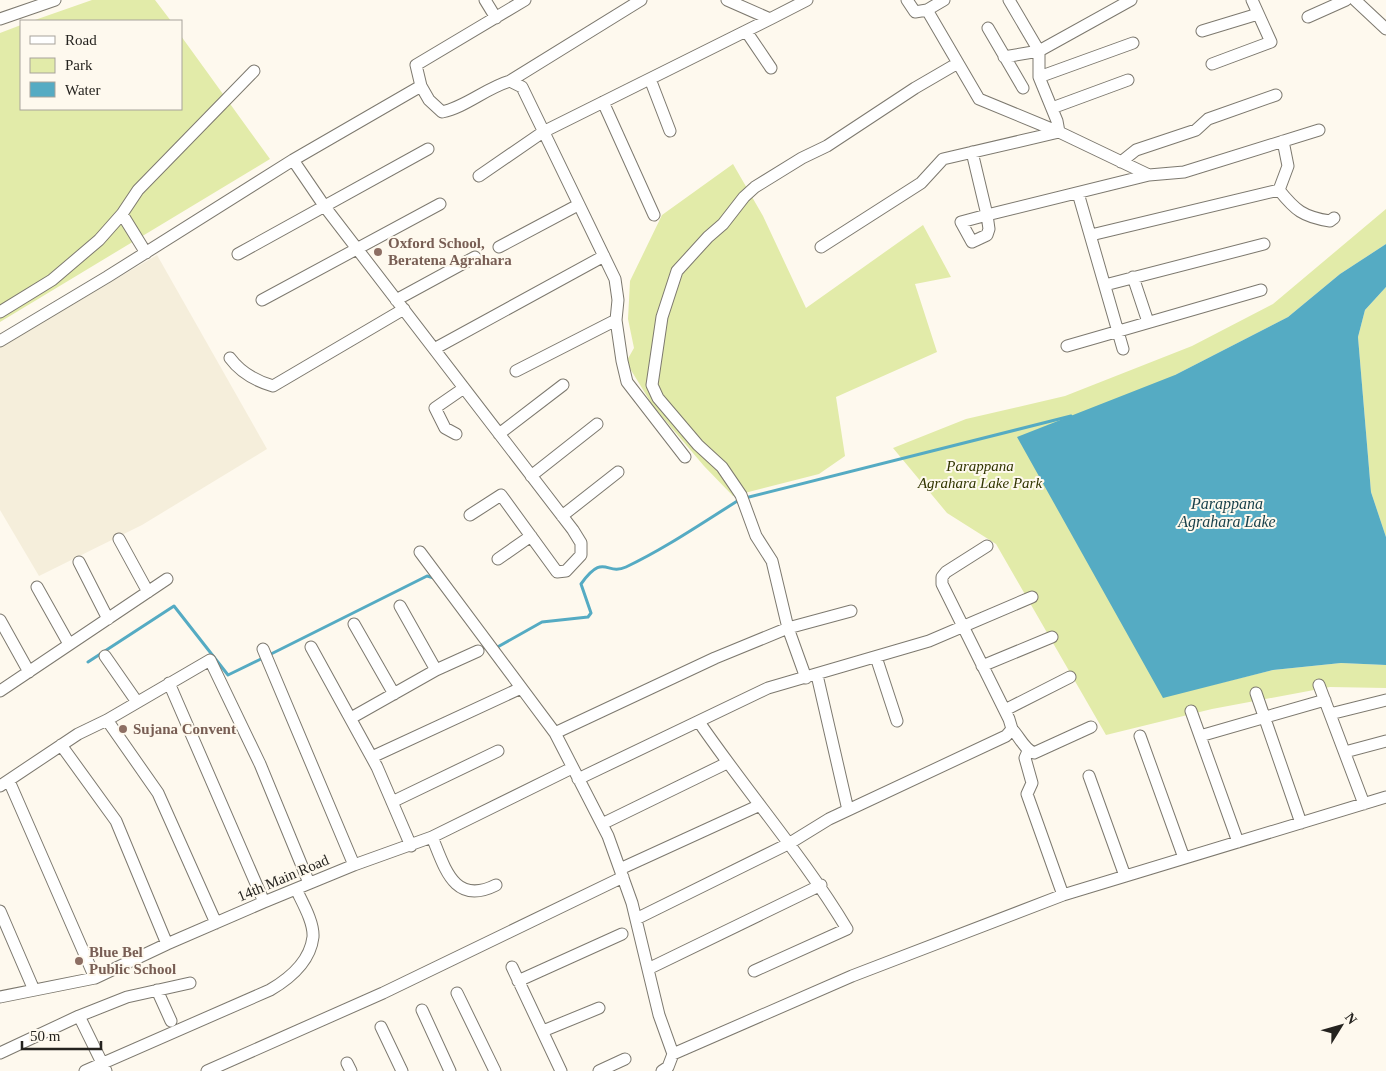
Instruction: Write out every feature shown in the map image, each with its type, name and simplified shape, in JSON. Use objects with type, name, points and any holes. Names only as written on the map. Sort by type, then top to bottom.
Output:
[{"type":"street","points":[[0,20],[55,0]]},
{"type":"street","points":[[485,0],[496,18]]},
{"type":"street","points":[[526,0],[416,65],[421,86],[429,100],[442,112],[453,110],[498,84],[510,81],[641,0]]},
{"type":"street","points":[[727,0],[770,19]]},
{"type":"street","points":[[479,176],[543,132],[807,0]]},
{"type":"street","points":[[907,0],[915,12],[927,10],[944,0]]},
{"type":"street","points":[[1009,0],[1039,51],[1040,77],[1059,132]]},
{"type":"street","points":[[1004,57],[1039,51],[1130,0]]},
{"type":"street","points":[[1212,64],[1271,42],[1252,0]]},
{"type":"street","points":[[1308,17],[1346,0]]},
{"type":"street","points":[[1354,0],[1386,29]]},
{"type":"street","points":[[927,10],[979,99],[1059,132],[1149,175]]},
{"type":"street","points":[[1202,31],[1258,14]]},
{"type":"street","points":[[988,28],[1023,88]]},
{"type":"street","points":[[746,31],[771,68]]},
{"type":"street","points":[[1040,77],[1133,43]]},
{"type":"street","points":[[848,810],[812,676],[788,628],[772,561],[756,536],[742,500],[722,466],[698,444],[658,398],[652,385],[662,317],[677,271],[708,237],[723,224],[744,197],[755,187],[802,158],[828,146],[915,88],[958,63]]},
{"type":"street","points":[[0,312],[52,280],[99,240],[122,214],[138,190],[254,72]]},
{"type":"street","points":[[650,79],[670,130]]},
{"type":"street","points":[[1052,108],[1128,80]]},
{"type":"street","points":[[510,81],[522,87],[615,279],[618,300],[616,320],[627,382],[685,457]]},
{"type":"street","points":[[0,341],[146,253],[293,160],[421,86]]},
{"type":"street","points":[[1121,162],[1136,150],[1196,130],[1208,118],[1276,95]]},
{"type":"street","points":[[603,102],[654,215]]},
{"type":"street","points":[[972,152],[987,215],[1149,175],[1184,172],[1320,130]]},
{"type":"street","points":[[821,247],[921,183],[944,159],[1059,132]]},
{"type":"street","points":[[1279,190],[1288,166],[1283,141]]},
{"type":"street","points":[[238,254],[428,149]]},
{"type":"street","points":[[293,160],[325,207],[562,516],[580,543],[581,555],[566,571],[557,572],[501,495],[470,515]]},
{"type":"street","points":[[1279,190],[1294,209],[1317,219],[1330,221],[1334,218]]},
{"type":"street","points":[[1090,235],[1279,190]]},
{"type":"street","points":[[1078,193],[1123,349]]},
{"type":"street","points":[[262,300],[440,204]]},
{"type":"street","points":[[499,247],[578,205]]},
{"type":"street","points":[[122,214],[146,253]]},
{"type":"street","points":[[1105,285],[1264,244]]},
{"type":"street","points":[[434,348],[604,256]]},
{"type":"street","points":[[396,300],[475,257]]},
{"type":"street","points":[[1133,278],[1148,322]]},
{"type":"street","points":[[1067,346],[1261,290]]},
{"type":"street","points":[[230,358],[236,366],[257,381],[273,386],[404,309]]},
{"type":"street","points":[[516,371],[616,320]]},
{"type":"street","points":[[499,434],[563,385]]},
{"type":"street","points":[[456,434],[445,428],[435,408],[464,388]]},
{"type":"street","points":[[531,476],[597,424]]},
{"type":"street","points":[[562,516],[618,472]]},
{"type":"street","points":[[498,559],[531,536]]},
{"type":"street","points":[[119,539],[148,592]]},
{"type":"street","points":[[987,546],[946,572],[942,577],[942,584],[1005,710],[1012,729],[1020,737],[1028,751],[1034,753],[1090,727]]},
{"type":"street","points":[[420,552],[496,651],[555,734],[602,824],[622,873],[636,919],[659,1015],[673,1054],[668,1067],[662,1071]]},
{"type":"street","points":[[79,562],[108,619]]},
{"type":"street","points":[[0,691],[167,580]]},
{"type":"street","points":[[37,587],[69,644]]},
{"type":"street","name":"14th Main Road","points":[[0,997],[96,978],[167,944],[264,902],[354,865],[411,846],[575,774],[700,722],[768,688],[929,641],[1032,597]]},
{"type":"street","points":[[400,606],[436,670]]},
{"type":"street","points":[[555,734],[715,658],[788,628],[851,611]]},
{"type":"street","points":[[0,620],[28,672]]},
{"type":"street","points":[[354,624],[394,694]]},
{"type":"street","points":[[982,666],[1052,637]]},
{"type":"street","points":[[311,647],[372,757],[411,846]]},
{"type":"street","points":[[263,649],[354,865]]},
{"type":"street","points":[[351,718],[436,670],[478,651]]},
{"type":"street","points":[[105,656],[137,702]]},
{"type":"street","points":[[876,657],[897,721]]},
{"type":"street","points":[[96,978],[4,784],[61,745],[210,660],[260,764],[309,883]]},
{"type":"street","points":[[1005,710],[1070,677]]},
{"type":"street","points":[[169,683],[264,902]]},
{"type":"street","points":[[1319,685],[1364,804]]},
{"type":"street","points":[[372,757],[521,688]]},
{"type":"street","points":[[1256,693],[1301,823]]},
{"type":"street","points":[[1200,736],[1325,700]]},
{"type":"street","points":[[1330,714],[1386,700]]},
{"type":"street","points":[[1191,710],[1238,842]]},
{"type":"street","points":[[107,720],[158,793],[216,923]]},
{"type":"street","points":[[700,722],[760,806],[821,885],[847,929],[754,971]]},
{"type":"street","points":[[636,919],[790,843],[848,810],[1006,736],[1012,729]]},
{"type":"street","points":[[1140,736],[1184,858]]},
{"type":"street","points":[[1344,752],[1386,741]]},
{"type":"street","points":[[61,745],[116,821],[167,944]]},
{"type":"street","points":[[392,802],[498,751]]},
{"type":"street","points":[[1028,751],[1025,758],[1032,783],[1027,794],[1063,895]]},
{"type":"street","points":[[602,824],[728,762]]},
{"type":"street","points":[[1089,776],[1125,876]]},
{"type":"street","points":[[673,1054],[852,976],[1063,895],[1386,797]]},
{"type":"street","points":[[207,1071],[383,993],[760,806]]},
{"type":"street","points":[[432,837],[448,876],[457,885],[467,891],[483,891],[496,885]]},
{"type":"street","points":[[648,968],[821,885]]},
{"type":"street","points":[[85,1071],[104,1067],[270,990],[289,979],[305,959],[313,937],[306,912],[296,889]]},
{"type":"street","points":[[0,910],[34,990]]},
{"type":"street","points":[[518,981],[622,934]]},
{"type":"street","points":[[512,967],[561,1071]]},
{"type":"street","points":[[0,1053],[79,1016],[127,997],[190,983]]},
{"type":"street","points":[[157,990],[171,1021]]},
{"type":"street","points":[[457,993],[495,1071]]},
{"type":"street","points":[[543,1031],[599,1008]]},
{"type":"street","points":[[422,1010],[450,1071]]},
{"type":"street","points":[[79,1016],[104,1067]]},
{"type":"street","points":[[381,1027],[402,1071]]},
{"type":"street","points":[[598,1071],[625,1059]]},
{"type":"shaded area","points":[[157,255],[267,449],[142,525],[39,576],[0,510],[0,347]]},
{"type":"green space","points":[[92,0],[155,0],[170,20],[35,20]]},
{"type":"green space","points":[[20,25],[20,110],[182,110],[182,37],[270,159],[0,322],[0,33]]},
{"type":"green space","points":[[733,164],[763,216],[806,308],[923,225],[951,277],[915,284],[937,352],[836,397],[845,456],[819,474],[733,496],[704,466],[653,406],[626,362],[634,348],[628,319],[630,281],[662,215]]},
{"type":"green space","name":"Parappana Agrahara Lake Park","points":[[1386,209],[1386,244],[1340,274],[1288,317],[1175,375],[1160,690],[1163,697],[1273,670],[1341,663],[1386,665],[1386,688],[1330,687],[1212,709],[1106,735],[996,544],[947,513],[893,448],[966,419],[1065,396],[1192,346],[1273,304]]},
{"type":"green space","points":[[1386,287],[1386,537],[1371,492],[1358,337],[1365,310]]},
{"type":"water","name":"Parappana Agrahara Lake","points":[[1386,244],[1386,287],[1365,310],[1358,337],[1371,492],[1386,537],[1386,665],[1341,663],[1273,670],[1163,698],[1017,437],[1175,375],[1288,317],[1340,274]]},
{"type":"waterway","points":[[745,498],[1071,416]]},
{"type":"waterway","points":[[494,649],[542,622],[588,617],[591,613],[581,584],[595,569],[600,567],[619,569],[641,560],[739,500]]},
{"type":"waterway","points":[[269,655],[427,576],[434,578]]},
{"type":"waterway","points":[[88,662],[174,606],[228,675],[263,658]]},
{"type":"place","name":"Oxford School, Beratena Agrahara","points":[[378,252]]},
{"type":"place","name":"Sujana Convent","points":[[123,729]]},
{"type":"place","name":"Blue Bel Public School","points":[[79,961]]}]
